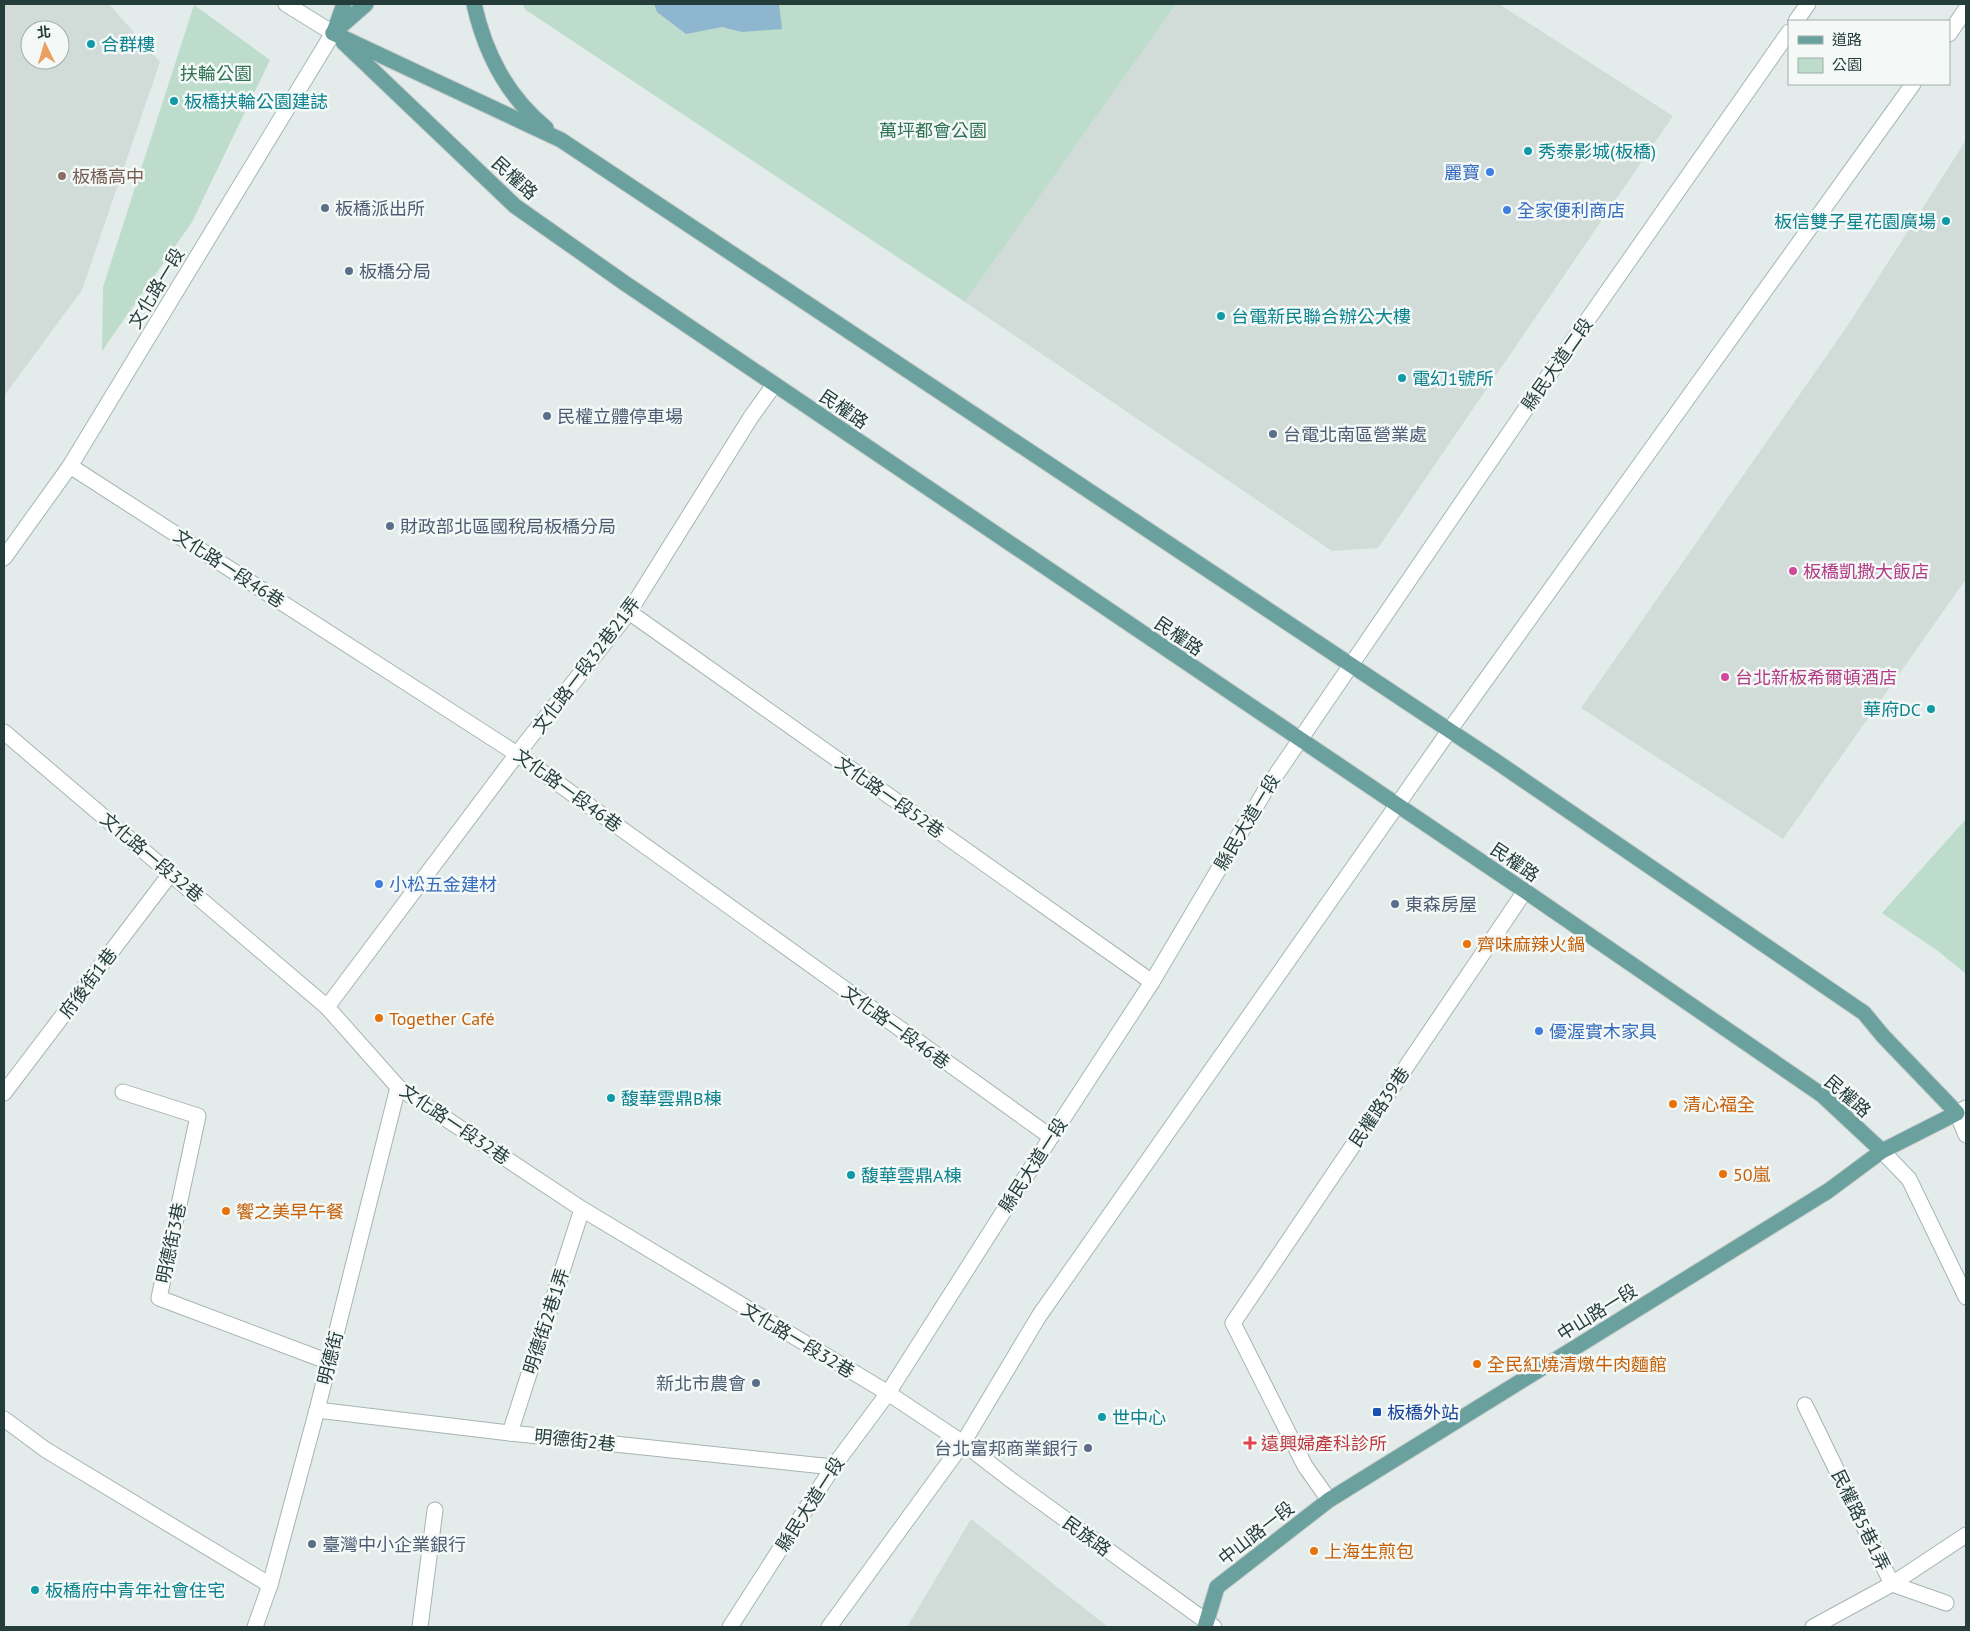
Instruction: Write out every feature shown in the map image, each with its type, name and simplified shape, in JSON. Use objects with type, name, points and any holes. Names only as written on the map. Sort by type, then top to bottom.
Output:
[{"type":"main road","name":"民權路","points":[[286,4],[333,33],[561,140],[1449,731],[1864,1013],[1883,1036],[1962,1110],[1966,1135]]},
{"type":"main road","name":"文化路一段","points":[[4,558],[70,466],[333,33],[344,4]]},
{"type":"main road","name":"文化路一段","points":[[333,33],[366,4]]},
{"type":"main road","points":[[474,4],[480,30],[498,70],[512,92],[534,118],[561,140]]},
{"type":"main road","points":[[1797,20],[1808,4]]},
{"type":"main road","points":[[1950,33],[1966,9]]},
{"type":"main road","name":"民權路","points":[[333,33],[515,206],[774,385],[1525,891],[1822,1095],[1909,1179],[1966,1297]]},
{"type":"main road","name":"縣民大道二段","points":[[1328,699],[1550,372],[1788,33]]},
{"type":"main road","points":[[830,1627],[963,1443],[1039,1316],[1449,731],[1912,85]]},
{"type":"main road","name":"文化路一段32巷21弄","points":[[328,1007],[517,754],[629,612],[750,417],[774,385]]},
{"type":"main road","name":"文化路一段46巷","points":[[70,466],[517,754],[1050,1137]]},
{"type":"main road","name":"文化路一段52巷","points":[[629,612],[1152,982]]},
{"type":"main road","name":"縣民大道一段","points":[[730,1627],[833,1467],[888,1393],[1050,1137],[1152,982],[1265,791],[1328,699]]},
{"type":"main road","name":"文化路一段32巷","points":[[4,732],[328,1007],[398,1086],[582,1209],[888,1393],[963,1443]]},
{"type":"main road","name":"府後街1巷","points":[[4,1094],[171,873]]},
{"type":"main road","name":"民權路39巷","points":[[1329,1500],[1305,1466],[1233,1323],[1525,891]]},
{"type":"main road","name":"明德街","points":[[255,1627],[270,1585],[317,1410],[398,1086]]},
{"type":"main road","name":"明德街3巷","points":[[123,1092],[198,1116],[159,1298],[329,1362]]},
{"type":"main road","name":"中山路一段","points":[[1209,1626],[1217,1587],[1329,1500],[1828,1191],[1882,1151],[1962,1110]]},
{"type":"main road","name":"明德街2巷1弄","points":[[510,1433],[582,1209]]},
{"type":"main road","name":"民權路5巷1弄","points":[[1805,1405],[1892,1584],[1946,1603]]},
{"type":"main road","name":"明德街2巷","points":[[317,1410],[510,1433],[833,1467]]},
{"type":"main road","points":[[4,1418],[46,1450],[270,1585]]},
{"type":"main road","name":"民族路","points":[[963,1443],[1209,1626]]},
{"type":"main road","points":[[420,1627],[435,1510]]},
{"type":"main road","points":[[1813,1627],[1892,1584],[1966,1536]]},
{"type":"shaded area","name":"板橋高中","points":[[4,4],[109,4],[160,62],[82,290],[4,396]]},
{"type":"shaded area","points":[[1176,4],[1499,4],[1673,116],[1378,548],[1332,551],[965,302]]},
{"type":"shaded area","points":[[1966,140],[1966,579],[1783,839],[1581,708],[1848,325]]},
{"type":"shaded area","points":[[971,1519],[1108,1627],[907,1627]]},
{"type":"green space","name":"萬坪都會公園","points":[[522,4],[1176,4],[965,302],[526,10]]},
{"type":"green space","name":"扶輪公園","points":[[194,5],[270,60],[192,222],[102,351],[103,287]]},
{"type":"green space","points":[[1966,819],[1966,974],[1938,951],[1882,913]]},
{"type":"water","points":[[654,4],[779,4],[782,29],[742,32],[722,27],[686,34],[657,12]]},
{"type":"place","name":"合群樓","points":[[91,44]]},
{"type":"place","name":"板橋扶輪公園建誌","points":[[174,101]]},
{"type":"place","name":"秀泰影城(板橋)","points":[[1528,151]]},
{"type":"place","name":"麗寶","points":[[1490,172]]},
{"type":"place","name":"板橋高中","points":[[62,176]]},
{"type":"place","name":"板橋派出所","points":[[325,208]]},
{"type":"place","name":"全家便利商店","points":[[1507,210]]},
{"type":"place","name":"板信雙子星花園廣場","points":[[1946,221]]},
{"type":"place","name":"板橋分局","points":[[349,271]]},
{"type":"place","name":"台電新民聯合辦公大樓","points":[[1221,316]]},
{"type":"place","name":"電幻1號所","points":[[1402,378]]},
{"type":"place","name":"民權立體停車場","points":[[547,416]]},
{"type":"place","name":"台電北南區營業處","points":[[1273,434]]},
{"type":"place","name":"財政部北區國稅局板橋分局","points":[[390,526]]},
{"type":"place","name":"板橋凱撒大飯店","points":[[1793,571]]},
{"type":"place","name":"台北新板希爾頓酒店","points":[[1725,677]]},
{"type":"place","name":"華府DC","points":[[1931,709]]},
{"type":"place","name":"小松五金建材","points":[[379,884]]},
{"type":"place","name":"東森房屋","points":[[1395,904]]},
{"type":"place","name":"齊味麻辣火鍋","points":[[1467,944]]},
{"type":"place","name":"Together Café","points":[[379,1018]]},
{"type":"place","name":"優渥實木家具","points":[[1539,1031]]},
{"type":"place","name":"馥華雲鼎B棟","points":[[611,1098]]},
{"type":"place","name":"清心福全","points":[[1673,1104]]},
{"type":"place","name":"50嵐","points":[[1723,1174]]},
{"type":"place","name":"馥華雲鼎A棟","points":[[851,1175]]},
{"type":"place","name":"饗之美早午餐","points":[[226,1211]]},
{"type":"place","name":"全民紅燒清燉牛肉麵館","points":[[1477,1364]]},
{"type":"place","name":"新北市農會","points":[[756,1383]]},
{"type":"place","name":"板橋外站","points":[[1377,1412]]},
{"type":"place","name":"世中心","points":[[1102,1417]]},
{"type":"place","name":"遠興婦產科診所","points":[[1250,1443]]},
{"type":"place","name":"台北富邦商業銀行","points":[[1088,1448]]},
{"type":"place","name":"臺灣中小企業銀行","points":[[312,1544]]},
{"type":"place","name":"上海生煎包","points":[[1314,1551]]},
{"type":"place","name":"板橋府中青年社會住宅","points":[[35,1590]]}]
